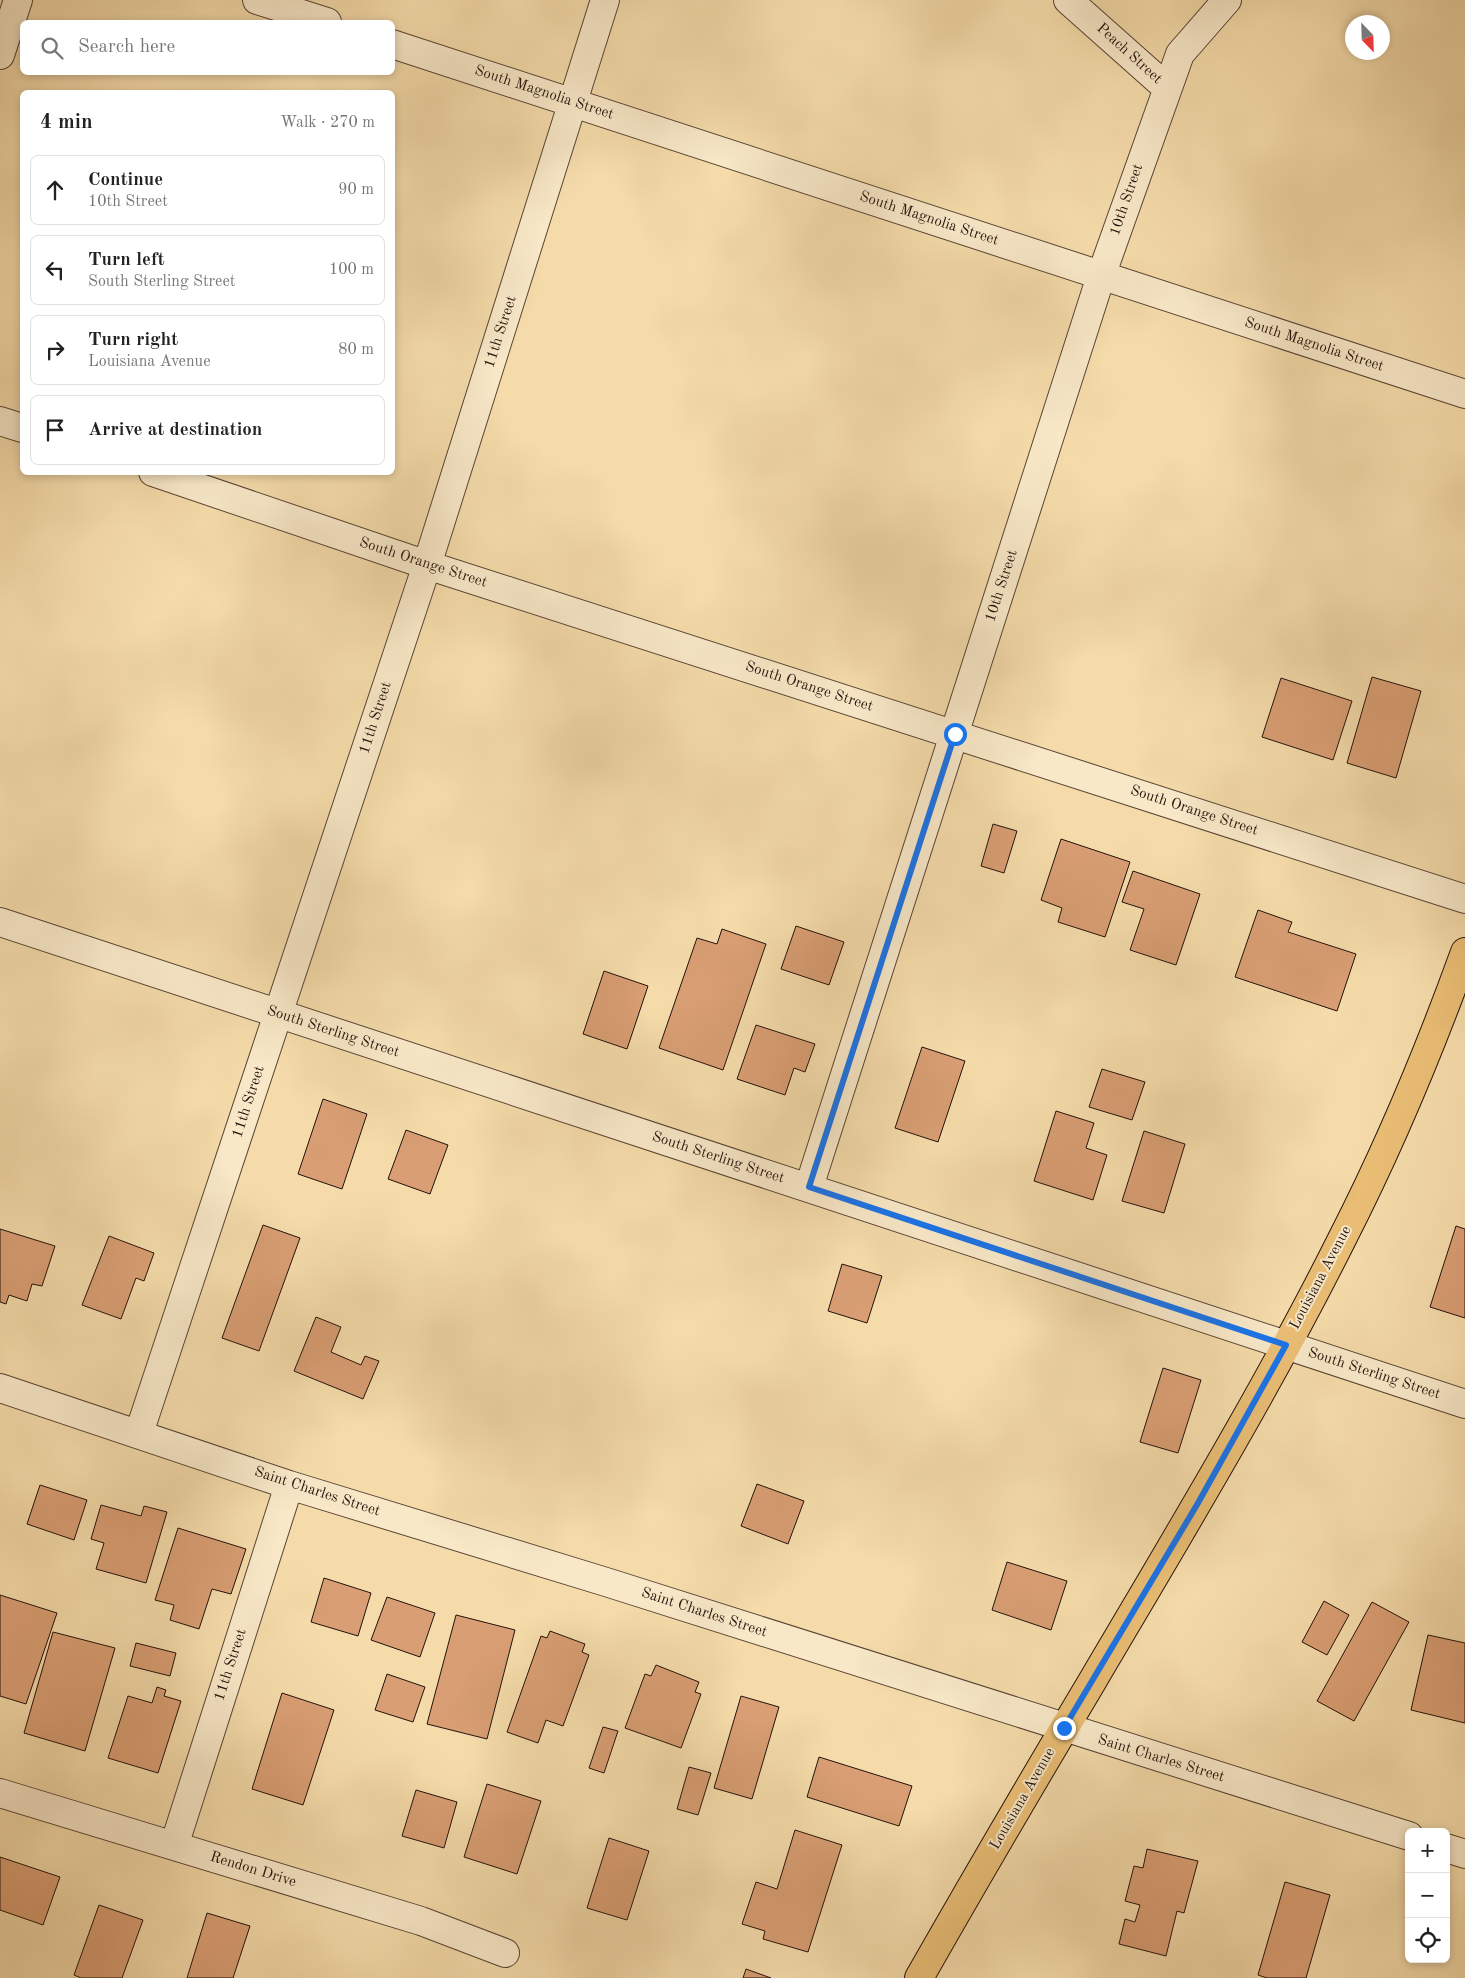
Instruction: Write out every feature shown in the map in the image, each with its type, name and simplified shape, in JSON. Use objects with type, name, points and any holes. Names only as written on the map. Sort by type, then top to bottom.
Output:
[{"type":"main road","name":"Louisiana Avenue","points":[[919,1978],[1064,1728],[1198,1503],[1286,1345],[1343,1237],[1398,1121],[1440,1020],[1465,952]]},
{"type":"street","points":[[0,55],[18,0]]},
{"type":"street","points":[[257,0],[321,20]]},
{"type":"street","name":"11th Street","points":[[139,1433],[427,565],[605,0]]},
{"type":"street","name":"Peach Street","points":[[1068,0],[1167,88]]},
{"type":"street","name":"10th Street","points":[[809,1187],[1101,276],[1167,88],[1180,54],[1227,0]]},
{"type":"street","name":"South Magnolia Street","points":[[395,45],[1465,394]]},
{"type":"street","points":[[0,421],[20,427]]},
{"type":"street","name":"South Orange Street","points":[[162,475],[427,565],[1465,899]]},
{"type":"street","name":"South Sterling Street","points":[[0,922],[1465,1404]]},
{"type":"street","name":"Saint Charles Street","points":[[0,1388],[289,1484],[606,1582],[1405,1835]]},
{"type":"street","name":"11th Street","points":[[174,1846],[289,1484]]},
{"type":"street","name":"Rendon Drive","points":[[0,1793],[421,1921],[505,1953]]},
{"type":"street","points":[[1450,1849],[1465,1854]]},
{"type":"building","points":[[1372,677],[1421,691],[1396,778],[1347,763]]},
{"type":"building","points":[[1281,678],[1352,701],[1333,760],[1262,737]]},
{"type":"building","points":[[993,824],[1017,831],[1004,873],[981,866]]},
{"type":"building","points":[[1061,839],[1130,862],[1105,937],[1058,922],[1062,908],[1041,900]]},
{"type":"building","points":[[1133,871],[1200,894],[1176,965],[1130,950],[1144,909],[1122,902]]},
{"type":"building","points":[[1258,910],[1292,922],[1288,932],[1356,954],[1337,1011],[1235,977]]},
{"type":"building","points":[[796,926],[844,942],[829,985],[781,969]]},
{"type":"building","points":[[722,929],[766,944],[723,1070],[659,1048],[697,938],[717,944]]},
{"type":"building","points":[[604,971],[648,986],[627,1049],[583,1034]]},
{"type":"building","points":[[756,1025],[815,1044],[805,1072],[794,1068],[785,1095],[737,1079]]},
{"type":"building","points":[[922,1047],[965,1061],[938,1142],[895,1128]]},
{"type":"building","points":[[1102,1069],[1145,1082],[1132,1120],[1089,1107]]},
{"type":"building","points":[[323,1099],[367,1114],[342,1189],[298,1174]]},
{"type":"building","points":[[1056,1111],[1094,1123],[1086,1148],[1107,1155],[1093,1200],[1034,1181]]},
{"type":"building","points":[[406,1130],[448,1145],[430,1194],[388,1179]]},
{"type":"building","points":[[1144,1131],[1185,1144],[1164,1213],[1122,1201]]},
{"type":"building","points":[[263,1225],[300,1238],[259,1351],[222,1338]]},
{"type":"building","points":[[1456,1226],[1465,1229],[1465,1318],[1430,1307]]},
{"type":"building","points":[[0,1229],[55,1246],[42,1286],[32,1284],[27,1301],[9,1295],[6,1304],[0,1302]]},
{"type":"building","points":[[109,1236],[154,1253],[144,1281],[136,1278],[121,1319],[82,1305]]},
{"type":"building","points":[[842,1264],[882,1276],[867,1323],[828,1311]]},
{"type":"building","points":[[316,1317],[341,1327],[331,1352],[361,1365],[365,1356],[379,1361],[363,1399],[294,1371]]},
{"type":"building","points":[[1163,1368],[1201,1380],[1178,1453],[1140,1442]]},
{"type":"building","points":[[757,1484],[804,1501],[788,1544],[741,1526]]},
{"type":"building","points":[[40,1485],[87,1500],[74,1540],[27,1524]]},
{"type":"building","points":[[101,1505],[141,1516],[144,1506],[167,1512],[146,1583],[96,1569],[104,1543],[91,1539]]},
{"type":"building","points":[[178,1528],[246,1549],[231,1594],[212,1589],[199,1629],[170,1620],[174,1605],[155,1600]]},
{"type":"building","points":[[1007,1562],[1067,1581],[1051,1630],[992,1610]]},
{"type":"building","points":[[324,1578],[371,1593],[358,1636],[311,1622]]},
{"type":"building","points":[[0,1595],[57,1613],[26,1704],[0,1696]]},
{"type":"building","points":[[387,1597],[435,1613],[420,1657],[371,1640]]},
{"type":"building","points":[[1324,1601],[1349,1615],[1327,1655],[1302,1642]]},
{"type":"building","points":[[1372,1602],[1409,1622],[1354,1721],[1317,1701]]},
{"type":"building","points":[[456,1615],[515,1630],[487,1739],[427,1724]]},
{"type":"building","points":[[550,1631],[585,1644],[582,1652],[589,1655],[563,1726],[546,1720],[538,1743],[507,1732],[541,1636],[547,1638]]},
{"type":"building","points":[[53,1632],[115,1648],[85,1751],[24,1733]]},
{"type":"building","points":[[1428,1635],[1465,1643],[1465,1723],[1411,1710]]},
{"type":"building","points":[[136,1643],[176,1653],[170,1676],[130,1666]]},
{"type":"building","points":[[656,1665],[699,1682],[695,1692],[701,1694],[681,1748],[625,1728],[645,1674],[651,1676]]},
{"type":"building","points":[[387,1674],[425,1687],[413,1722],[375,1710]]},
{"type":"building","points":[[157,1687],[166,1690],[164,1696],[181,1701],[158,1773],[108,1758],[128,1696],[152,1703]]},
{"type":"building","points":[[282,1693],[334,1710],[303,1805],[252,1789]]},
{"type":"building","points":[[741,1696],[779,1707],[752,1799],[714,1788]]},
{"type":"building","points":[[603,1727],[618,1731],[604,1773],[589,1768]]},
{"type":"building","points":[[819,1757],[912,1786],[899,1826],[807,1797]]},
{"type":"building","points":[[689,1767],[711,1773],[698,1815],[677,1809]]},
{"type":"building","points":[[487,1784],[541,1801],[517,1874],[464,1857]]},
{"type":"building","points":[[416,1790],[457,1802],[444,1848],[402,1836]]},
{"type":"building","points":[[795,1830],[842,1845],[808,1952],[763,1939],[765,1931],[742,1924],[756,1882],[777,1889]]},
{"type":"building","points":[[609,1838],[649,1851],[627,1920],[587,1908]]},
{"type":"building","points":[[1147,1849],[1198,1861],[1184,1913],[1177,1911],[1166,1956],[1119,1944],[1125,1919],[1135,1922],[1140,1905],[1125,1901],[1134,1866],[1143,1868]]},
{"type":"building","points":[[0,1857],[60,1877],[43,1925],[0,1910]]},
{"type":"building","points":[[1285,1882],[1330,1895],[1306,1978],[1267,1978],[1258,1975]]},
{"type":"building","points":[[99,1905],[143,1920],[122,1978],[81,1978],[74,1975]]},
{"type":"building","points":[[207,1913],[250,1926],[233,1978],[187,1978]]},
{"type":"building","points":[[746,1969],[771,1978],[743,1978]]},
{"type":"route","points":[[955,734],[809,1187],[1286,1345],[1198,1503],[1064,1728]]}]
